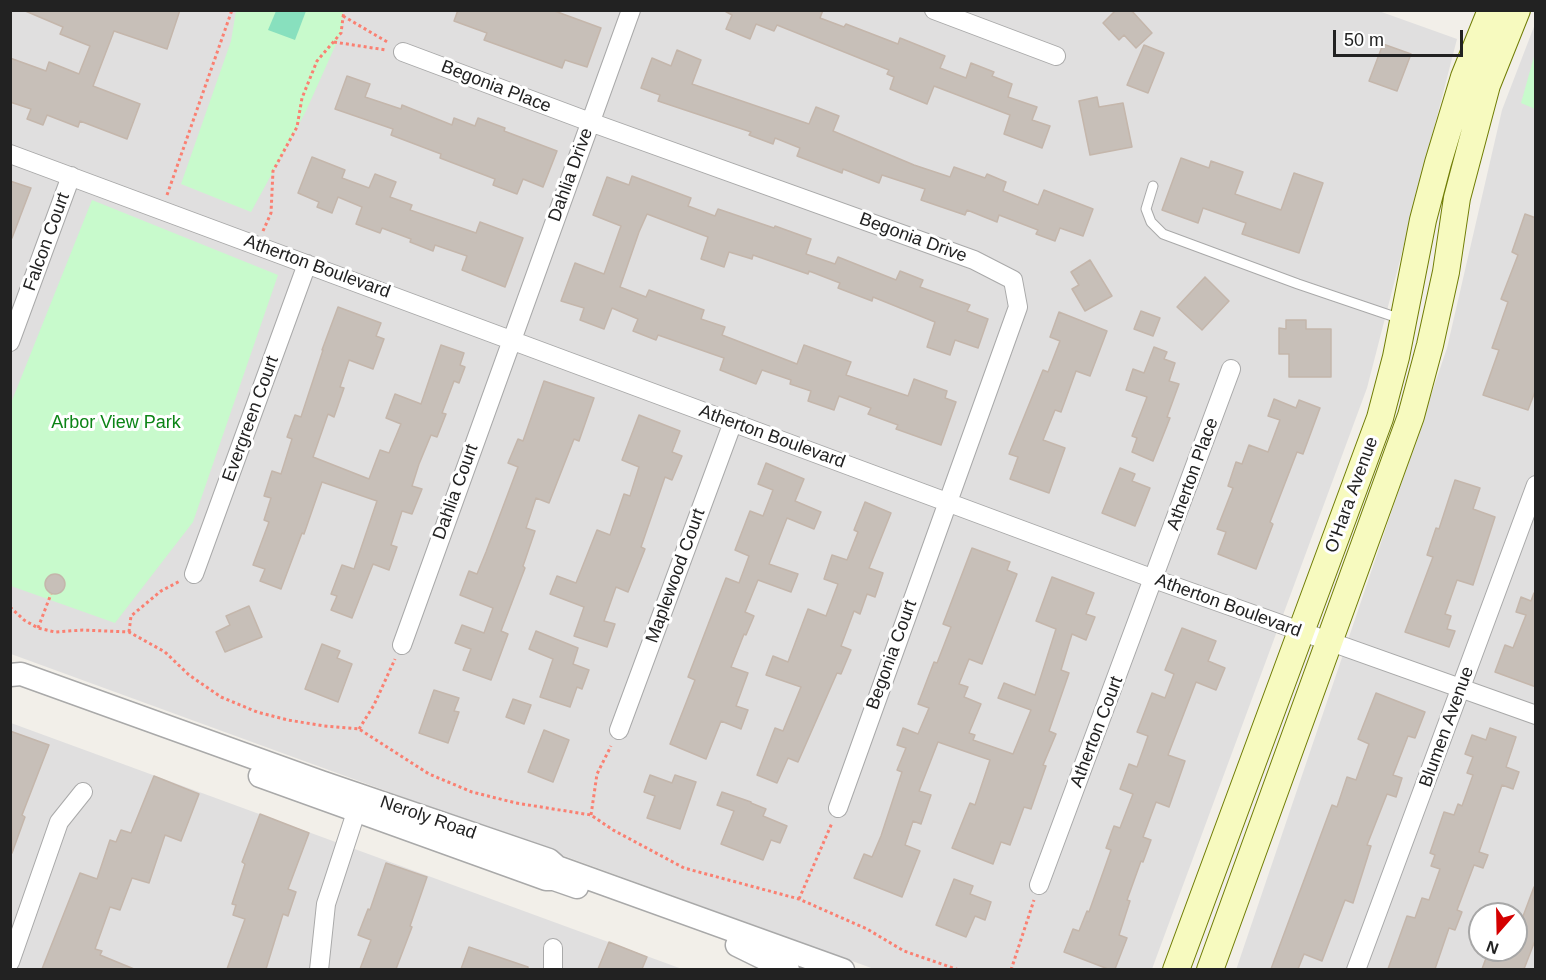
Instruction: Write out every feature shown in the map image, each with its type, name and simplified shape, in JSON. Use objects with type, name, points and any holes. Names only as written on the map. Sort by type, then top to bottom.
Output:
[{"type":"main road","name":"O'Hara Avenue","points":[[1176,969],[1380,418],[1404,320],[1422,220],[1464,77],[1491,10]]},
{"type":"main road","name":"O'Hara Avenue","points":[[1210,969],[1411,416],[1446,272],[1457,198],[1487,85],[1517,10]]},
{"type":"street","name":"Dahlia Drive","points":[[511,339],[631,10]]},
{"type":"street","points":[[934,10],[1056,56]]},
{"type":"street","name":"Begonia Place","points":[[403,52],[590,122]]},
{"type":"street","name":"Begonia Drive","points":[[590,122],[974,260],[1013,280],[1018,307],[947,502]]},
{"type":"street","name":"Atherton Boulevard","points":[[10,154],[1154,579],[1536,715]]},
{"type":"street","name":"Falcon Court","points":[[10,342],[71,176]]},
{"type":"street","name":"Evergreen Court","points":[[194,574],[307,264]]},
{"type":"street","name":"Dahlia Court","points":[[402,645],[511,339]]},
{"type":"street","name":"Atherton Place","points":[[1154,579],[1231,369]]},
{"type":"street","name":"Maplewood Court","points":[[619,730],[733,422]]},
{"type":"street","name":"Blumen Avenue","points":[[1356,969],[1536,485]]},
{"type":"street","name":"Begonia Court","points":[[838,808],[947,502]]},
{"type":"street","name":"Atherton Court","points":[[1039,885],[1154,579]]},
{"type":"street","name":"Neroly Road","points":[[10,675],[21,674],[321,782],[359,803],[546,879],[555,879],[743,948],[788,969]]},
{"type":"street","name":"Neroly Road","points":[[10,680],[16,685],[359,803],[549,860],[557,867],[843,969]]},
{"type":"street","points":[[10,962],[59,822],[83,792]]},
{"type":"street","points":[[319,969],[326,904],[359,803]]},
{"type":"street","points":[[552,969],[553,948]]},
{"type":"lane","points":[[1153,186],[1146,209],[1151,222],[1163,234],[1404,320]]},
{"type":"path","points":[[162,210],[232,10]]},
{"type":"path","points":[[257,245],[271,213],[273,171],[297,128],[302,99],[317,61],[342,33],[344,10]]},
{"type":"path","points":[[343,16],[403,52]]},
{"type":"path","points":[[334,42],[403,52]]},
{"type":"path","points":[[129,632],[131,616],[161,591],[194,574]]},
{"type":"path","points":[[38,628],[51,594]]},
{"type":"path","points":[[10,607],[24,620],[38,628],[55,632],[83,630],[129,632],[165,652],[189,675],[221,696],[257,712],[288,720],[359,729],[429,774],[472,792],[516,803],[591,815],[613,830],[684,868],[799,899],[867,929],[904,951],[959,969]]},
{"type":"path","points":[[359,729],[374,705],[402,645]]},
{"type":"path","points":[[591,815],[597,774],[619,730]]},
{"type":"path","points":[[799,899],[838,808]]},
{"type":"path","points":[[1011,969],[1039,885]]},
{"type":"shaded area","points":[[1376,10],[1457,39],[1367,388],[1152,969],[874,969],[11,654],[10,11]]},
{"type":"shaded area","points":[[1535,24],[1535,969],[1236,970],[1447,348],[1502,110]]},
{"type":"shaded area","points":[[11,723],[682,969],[11,969]]},
{"type":"green space","points":[[236,11],[343,11],[341,33],[306,111],[251,212],[181,184],[231,41]]},
{"type":"green space","points":[[276,11],[306,11],[295,40],[268,30]]},
{"type":"green space","points":[[1535,53],[1535,109],[1521,103]]},
{"type":"green space","name":"Arbor View Park","points":[[92,200],[278,275],[193,522],[115,623],[11,586],[11,403]]},
{"type":"building","points":[[23,10],[180,10],[167,49],[114,31],[93,86],[140,104],[127,139],[80,121],[78,127],[47,115],[43,125],[27,119],[31,109],[10,102],[10,58],[46,71],[49,62],[79,74],[90,46],[60,34],[63,27]]},
{"type":"building","points":[[458,10],[552,10],[601,28],[587,67],[565,60],[562,68],[484,40],[487,33],[454,21]]},
{"type":"building","points":[[723,10],[823,10],[820,18],[844,27],[846,24],[898,44],[900,38],[945,56],[940,68],[966,78],[971,63],[994,72],[992,76],[1012,84],[1008,97],[1037,107],[1032,120],[1050,126],[1042,148],[1004,134],[1010,115],[934,86],[927,104],[890,89],[894,77],[887,74],[889,70],[777,25],[774,31],[756,24],[750,39],[726,29],[732,15]]},
{"type":"building","points":[[1116,10],[1131,10],[1152,33],[1136,48],[1124,35],[1119,40],[1103,23]]},
{"type":"building","points":[[1383,44],[1411,54],[1397,91],[1369,81]]},
{"type":"building","points":[[1144,45],[1164,53],[1148,93],[1127,85]]},
{"type":"building","points":[[677,50],[701,60],[692,84],[809,124],[816,107],[839,116],[833,131],[914,165],[950,177],[954,167],[985,178],[987,174],[1006,182],[1003,191],[1038,205],[1044,190],[1093,209],[1083,236],[1060,228],[1055,241],[1036,234],[1038,230],[999,215],[997,222],[967,210],[965,215],[921,200],[925,189],[882,175],[879,183],[843,169],[842,173],[797,156],[800,148],[775,138],[773,144],[749,135],[751,132],[658,101],[660,95],[641,88],[652,58],[671,66]]},
{"type":"building","points":[[347,76],[370,84],[365,97],[401,109],[402,105],[452,125],[454,118],[475,126],[478,118],[505,128],[504,131],[557,151],[543,187],[523,179],[517,194],[493,185],[495,179],[440,158],[441,154],[391,135],[393,129],[335,109]]},
{"type":"building","points":[[1097,97],[1099,107],[1123,103],[1132,147],[1090,155],[1079,101]]},
{"type":"building","points":[[312,157],[345,170],[342,178],[369,188],[375,174],[396,182],[390,197],[412,205],[410,210],[476,233],[480,222],[523,238],[505,287],[462,270],[467,256],[435,245],[433,251],[410,242],[411,239],[382,228],[380,233],[356,224],[362,207],[338,197],[332,213],[317,207],[319,202],[298,193]]},
{"type":"building","points":[[1181,158],[1209,168],[1211,161],[1243,172],[1235,194],[1281,210],[1294,173],[1323,183],[1299,253],[1242,234],[1246,223],[1203,208],[1198,223],[1162,210]]},
{"type":"building","points":[[632,176],[691,198],[688,206],[715,216],[718,209],[811,239],[806,254],[835,264],[838,257],[896,280],[900,271],[923,280],[920,287],[970,305],[967,311],[988,319],[978,348],[955,340],[950,355],[927,347],[935,322],[873,297],[872,301],[838,288],[840,283],[809,271],[808,274],[753,255],[752,259],[729,252],[724,267],[701,259],[708,237],[647,214],[639,232],[620,287],[646,297],[649,290],[704,310],[701,319],[725,327],[722,335],[797,364],[804,345],[851,362],[846,375],[908,396],[914,379],[947,391],[945,398],[956,402],[941,445],[896,429],[898,425],[868,414],[871,408],[839,396],[834,410],[808,401],[811,391],[790,384],[791,380],[762,370],[756,384],[720,370],[724,358],[658,335],[656,340],[633,331],[638,319],[612,308],[604,329],[580,320],[584,308],[561,301],[575,263],[604,274],[621,226],[593,215],[607,177],[629,185]]},
{"type":"building","points":[[10,181],[31,188],[12,238],[10,237]]},
{"type":"building","points":[[1525,214],[1536,218],[1536,389],[1528,410],[1483,395],[1499,350],[1492,348],[1508,302],[1501,299],[1518,255],[1512,252]]},
{"type":"building","points":[[1090,260],[1112,296],[1085,311],[1072,289],[1079,285],[1071,272]]},
{"type":"building","points":[[1205,277],[1229,301],[1202,330],[1177,307]]},
{"type":"building","points":[[338,307],[381,323],[376,336],[384,339],[373,369],[349,360],[340,387],[344,388],[334,417],[328,414],[313,457],[369,479],[380,450],[389,453],[401,424],[386,418],[395,394],[421,404],[441,345],[464,353],[460,365],[465,367],[459,383],[454,381],[442,413],[446,414],[437,437],[431,435],[419,464],[412,486],[422,489],[412,514],[402,511],[391,545],[397,547],[389,570],[373,564],[352,618],[331,610],[337,596],[331,594],[342,565],[354,569],[377,501],[322,482],[281,589],[260,581],[265,569],[253,565],[269,522],[264,520],[271,498],[264,496],[272,471],[281,474],[292,439],[287,437],[295,415],[301,417]]},
{"type":"building","points":[[1141,311],[1160,318],[1153,336],[1134,329]]},
{"type":"building","points":[[1059,312],[1107,331],[1090,376],[1076,371],[1061,412],[1055,410],[1043,440],[1065,448],[1049,493],[1010,479],[1018,457],[1009,454],[1043,370],[1048,372],[1060,341],[1050,337]]},
{"type":"building","points":[[1286,320],[1306,320],[1306,329],[1331,329],[1331,377],[1289,377],[1289,354],[1279,354],[1279,328],[1286,329]]},
{"type":"building","points":[[1154,347],[1167,352],[1164,359],[1175,363],[1169,381],[1179,384],[1167,417],[1170,418],[1153,461],[1132,452],[1137,438],[1132,436],[1147,397],[1126,390],[1133,369],[1144,373]]},
{"type":"building","points":[[544,381],[594,398],[579,441],[574,439],[549,503],[536,498],[526,528],[535,531],[523,566],[525,568],[501,631],[508,634],[491,680],[463,670],[471,649],[455,643],[462,625],[484,633],[493,608],[460,595],[469,571],[477,574],[486,552],[518,467],[508,463],[518,439],[523,441]]},
{"type":"building","points":[[1274,399],[1296,408],[1299,400],[1320,408],[1303,454],[1297,452],[1270,522],[1273,524],[1256,569],[1218,554],[1226,532],[1217,529],[1233,488],[1228,486],[1236,462],[1242,464],[1249,445],[1268,452],[1280,420],[1268,416]]},
{"type":"building","points":[[639,415],[680,431],[672,452],[682,456],[672,480],[665,477],[641,547],[645,549],[628,592],[616,587],[604,621],[615,624],[607,647],[574,636],[584,607],[550,594],[557,576],[576,583],[597,530],[610,535],[624,494],[630,496],[639,467],[622,460]]},
{"type":"building","points":[[766,463],[804,479],[795,501],[821,512],[814,529],[787,518],[769,564],[798,574],[791,592],[758,580],[745,612],[754,616],[731,667],[748,673],[736,706],[748,710],[741,729],[721,721],[706,759],[670,744],[695,680],[688,677],[726,578],[739,583],[749,556],[735,550],[750,511],[763,516],[773,490],[758,484]]},
{"type":"building","points":[[1120,468],[1135,474],[1132,481],[1150,488],[1135,526],[1102,513]]},
{"type":"building","points":[[1455,480],[1480,488],[1473,509],[1495,517],[1473,585],[1457,580],[1445,614],[1451,616],[1447,629],[1455,631],[1449,647],[1405,632],[1433,557],[1427,555],[1436,528],[1439,529]]},
{"type":"building","points":[[865,502],[891,513],[869,568],[883,573],[875,597],[867,594],[860,614],[854,611],[841,646],[851,650],[841,674],[837,673],[798,762],[788,758],[777,783],[757,775],[775,728],[783,731],[801,687],[766,675],[773,656],[788,662],[808,609],[826,616],[838,584],[824,579],[832,555],[847,560],[858,532],[854,530]]},
{"type":"building","points":[[972,548],[1010,562],[1007,570],[1017,574],[982,664],[969,659],[959,684],[968,687],[964,697],[981,704],[969,733],[975,735],[973,740],[1013,754],[1031,710],[998,698],[1004,683],[1035,695],[1056,629],[1036,621],[1052,577],[1094,593],[1086,614],[1095,617],[1086,640],[1072,634],[1061,670],[1069,673],[1049,731],[1056,734],[1043,765],[1046,766],[1031,809],[1024,807],[1010,845],[1001,842],[993,864],[952,848],[970,803],[975,805],[990,760],[938,742],[919,791],[931,795],[921,824],[913,821],[905,845],[920,851],[902,897],[854,878],[864,854],[872,857],[902,772],[897,770],[906,748],[897,745],[903,728],[918,734],[929,708],[918,704],[934,662],[937,663],[951,627],[943,624]]},
{"type":"building","points":[[55,574],[62,577],[65,584],[62,591],[55,594],[48,591],[45,584],[48,577]]},
{"type":"building","points":[[1536,593],[1536,687],[1495,672],[1505,645],[1513,648],[1526,615],[1516,612],[1521,597],[1531,601]]},
{"type":"building","points":[[249,606],[262,637],[225,652],[216,632],[230,625],[226,616]]},
{"type":"building","points":[[1182,628],[1216,641],[1208,661],[1225,668],[1216,690],[1196,682],[1168,755],[1185,761],[1169,807],[1156,802],[1143,837],[1151,840],[1127,900],[1130,901],[1119,935],[1127,938],[1115,969],[1108,969],[1064,952],[1073,929],[1079,931],[1087,911],[1089,912],[1111,850],[1106,848],[1114,826],[1120,828],[1133,794],[1120,789],[1129,764],[1137,767],[1148,736],[1137,732],[1152,693],[1165,698],[1174,674],[1165,670]]},
{"type":"building","points":[[536,631],[578,648],[573,664],[589,670],[582,689],[577,687],[570,707],[540,697],[553,659],[529,649]]},
{"type":"building","points":[[322,644],[340,651],[337,658],[352,664],[338,702],[305,689]]},
{"type":"building","points":[[434,690],[459,698],[454,711],[459,712],[448,743],[419,733]]},
{"type":"building","points":[[1376,693],[1425,712],[1415,738],[1408,736],[1393,775],[1402,778],[1396,797],[1387,794],[1367,845],[1371,846],[1353,903],[1345,900],[1322,961],[1304,954],[1298,969],[1271,969],[1332,805],[1337,807],[1347,777],[1356,780],[1369,744],[1358,739]]},
{"type":"building","points":[[513,699],[531,705],[524,724],[506,717]]},
{"type":"building","points":[[1490,728],[1516,737],[1506,767],[1519,772],[1513,789],[1502,785],[1479,852],[1488,855],[1483,868],[1474,865],[1457,910],[1462,912],[1455,930],[1449,928],[1435,969],[1388,969],[1407,916],[1415,918],[1422,898],[1429,900],[1440,869],[1431,866],[1435,855],[1430,853],[1444,812],[1454,815],[1458,804],[1462,806],[1473,775],[1467,773],[1473,757],[1465,754],[1472,735],[1486,740]]},
{"type":"building","points":[[544,730],[569,740],[553,782],[528,772]]},
{"type":"building","points":[[10,731],[49,745],[22,815],[25,817],[12,853]]},
{"type":"building","points":[[650,775],[672,783],[675,775],[696,782],[680,829],[647,818],[655,796],[644,792]]},
{"type":"building","points":[[154,776],[199,794],[181,841],[165,835],[149,883],[132,878],[120,910],[110,907],[95,949],[102,951],[100,955],[134,969],[42,969],[80,873],[97,879],[110,840],[116,842],[121,830],[131,833]]},
{"type":"building","points":[[722,792],[766,809],[763,816],[787,826],[780,843],[771,840],[763,860],[721,844],[734,811],[717,805]]},
{"type":"building","points":[[260,814],[309,833],[288,889],[296,892],[288,916],[283,914],[266,969],[227,969],[245,919],[233,915],[236,905],[232,904],[245,864],[242,862]]},
{"type":"building","points":[[386,863],[427,877],[396,969],[360,969],[371,940],[358,935],[368,909],[370,910]]},
{"type":"building","points":[[954,879],[973,886],[970,894],[991,902],[985,920],[975,916],[966,937],[936,925]]},
{"type":"building","points":[[1534,887],[1536,938],[1528,959],[1528,903]]},
{"type":"building","points":[[609,942],[647,957],[642,969],[598,969]]},
{"type":"building","points":[[469,947],[528,967],[528,969],[461,969]]},
{"type":"building","points":[[1485,962],[1527,962],[1524,969],[1482,969]]}]
